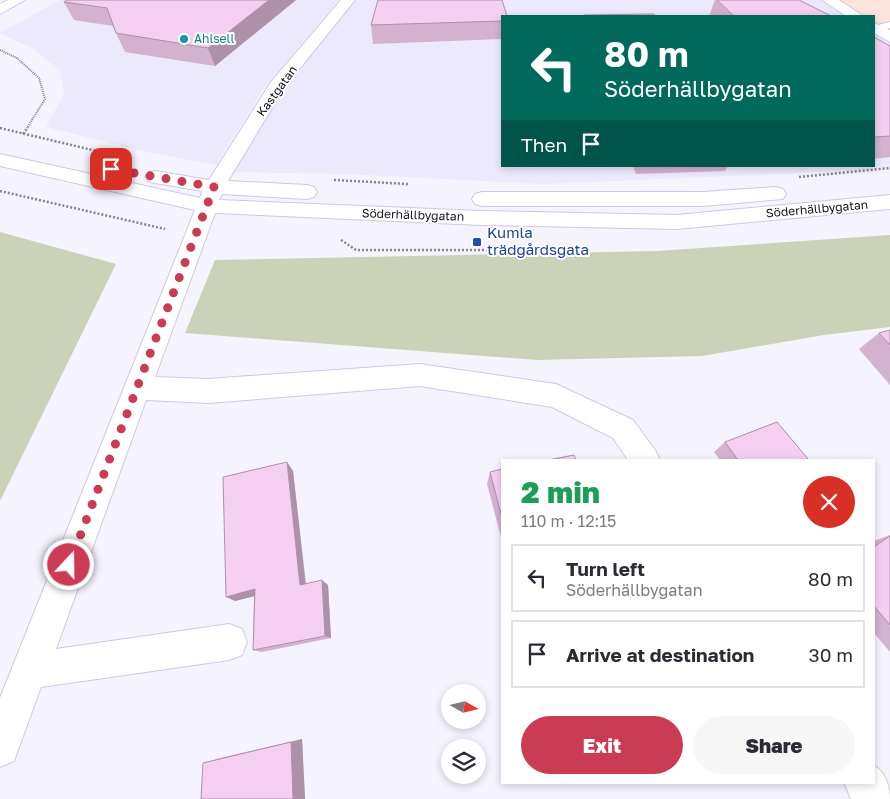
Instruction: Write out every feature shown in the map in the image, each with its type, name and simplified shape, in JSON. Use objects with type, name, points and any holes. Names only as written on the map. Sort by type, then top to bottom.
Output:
[{"type":"street","points":[[0,10],[18,0]]},
{"type":"street","name":"Kastgatan","points":[[0,746],[210,197],[277,86],[348,0]]},
{"type":"street","points":[[830,0],[854,15]]},
{"type":"street","points":[[880,27],[890,37]]},
{"type":"street","name":"Söderhällbygatan","points":[[0,147],[129,173],[210,197],[703,199],[890,187]]},
{"type":"street","name":"Söderhällbygatan","points":[[0,160],[210,197],[481,218],[677,222],[890,202]]},
{"type":"street","points":[[136,388],[208,391],[420,375],[556,396],[623,430],[644,459]]},
{"type":"street","points":[[28,671],[229,642]]},
{"type":"street","points":[[865,784],[874,799]]},
{"type":"path","points":[[0,50],[16,58],[39,78],[45,99],[23,134]]},
{"type":"path","points":[[0,128],[113,155]]},
{"type":"path","points":[[792,177],[890,168]]},
{"type":"path","points":[[327,179],[414,185]]},
{"type":"shaded area","points":[[60,0],[339,0],[266,85],[216,165],[138,150],[46,127],[64,94],[60,71],[35,50],[0,33]]},
{"type":"shaded area","points":[[351,0],[831,0],[857,15],[501,15],[501,167],[875,167],[875,26],[890,34],[890,169],[543,184],[343,174],[222,172],[275,89]]},
{"type":"shaded area","points":[[836,0],[890,0],[890,34],[875,25],[875,15],[860,15]]},
{"type":"green space","points":[[0,232],[116,264],[0,501]]},
{"type":"green space","points":[[890,235],[890,327],[824,335],[702,356],[537,360],[185,333],[215,260],[657,251]]},
{"type":"building","name":"Ahlsell","points":[[67,0],[269,0],[208,48],[116,33],[107,8],[64,2]]},
{"type":"building","points":[[378,0],[502,0],[507,15],[501,15],[501,21],[371,25]]},
{"type":"building","points":[[717,0],[799,0],[829,15],[733,15]]},
{"type":"building","points":[[654,14],[654,15],[584,15]]},
{"type":"building","points":[[875,38],[890,46],[890,136],[875,137]]},
{"type":"building","points":[[890,330],[890,345],[879,333]]},
{"type":"building","points":[[777,422],[808,459],[737,459],[725,442]]},
{"type":"building","points":[[574,455],[576,459],[553,459]]},
{"type":"building","points":[[287,462],[300,585],[322,580],[325,636],[253,650],[255,589],[226,597],[223,477]]},
{"type":"building","points":[[501,469],[501,514],[490,472]]},
{"type":"building","points":[[890,536],[890,625],[875,607],[875,546]]},
{"type":"building","points":[[291,742],[293,799],[201,799],[203,763]]},
{"type":"place","name":"Ahlsell","points":[[184,39]]},
{"type":"place","name":"Kumla trädgårdsgata","points":[[477,242]]},
{"type":"route","points":[[69,565],[214,187],[111,169]]}]
